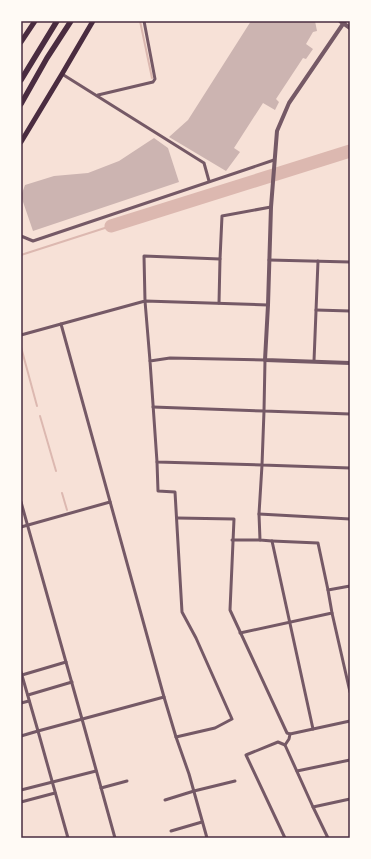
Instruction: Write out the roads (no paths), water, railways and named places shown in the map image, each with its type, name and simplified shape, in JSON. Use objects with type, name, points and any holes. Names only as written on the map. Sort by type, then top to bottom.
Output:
[{"type":"highway","points":[[21,42],[33,21]]},
{"type":"highway","points":[[21,80],[57,21]]},
{"type":"highway","points":[[21,104],[47,58],[71,21]]},
{"type":"highway","points":[[21,142],[93,21]]},
{"type":"street","points":[[98,96],[153,82],[155,79],[144,21]]},
{"type":"street","points":[[260,540],[259,514],[271,207],[277,131],[289,103],[343,22],[350,28]]},
{"type":"street","points":[[62,74],[204,163],[209,182]]},
{"type":"street","points":[[21,236],[33,241],[274,160]]},
{"type":"street","points":[[219,303],[222,216],[271,207]]},
{"type":"street","points":[[176,737],[215,728],[232,719],[196,638],[182,612],[175,492],[158,491],[145,301],[144,256],[220,259]]},
{"type":"street","points":[[269,260],[350,262]]},
{"type":"street","points":[[314,361],[318,261]]},
{"type":"street","points":[[21,335],[145,301],[268,305]]},
{"type":"street","points":[[316,310],[350,311]]},
{"type":"street","points":[[61,324],[164,698],[189,774],[207,838]]},
{"type":"street","points":[[150,361],[170,358],[350,363]]},
{"type":"street","points":[[153,407],[350,414]]},
{"type":"street","points":[[157,462],[350,468]]},
{"type":"street","points":[[21,502],[115,838]]},
{"type":"street","points":[[21,527],[110,502]]},
{"type":"street","points":[[259,514],[350,519]]},
{"type":"street","points":[[177,518],[234,519],[230,610],[287,733],[290,734]]},
{"type":"street","points":[[232,540],[318,543],[350,692]]},
{"type":"street","points":[[272,541],[313,729]]},
{"type":"street","points":[[328,590],[350,586]]},
{"type":"street","points":[[240,633],[332,613]]},
{"type":"street","points":[[66,662],[21,673],[68,838]]},
{"type":"street","points":[[28,695],[72,682]]},
{"type":"street","points":[[21,736],[164,698]]},
{"type":"street","points":[[21,703],[29,701]]},
{"type":"street","points":[[290,734],[350,721]]},
{"type":"street","points":[[285,745],[290,734]]},
{"type":"street","points":[[285,838],[246,755],[278,742],[285,745],[328,838]]},
{"type":"street","points":[[297,771],[350,760]]},
{"type":"street","points":[[21,790],[96,771]]},
{"type":"street","points":[[101,788],[127,781]]},
{"type":"street","points":[[165,800],[194,791],[235,782]]},
{"type":"street","points":[[21,802],[55,793]]},
{"type":"street","points":[[313,807],[350,799]]},
{"type":"street","points":[[171,831],[202,822]]},
{"type":"waterway","points":[[140,21],[152,78]]},
{"type":"waterway","points":[[111,226],[350,151]]},
{"type":"waterway","points":[[21,255],[111,226]]},
{"type":"waterway","points":[[21,347],[37,406]]},
{"type":"waterway","points":[[40,416],[56,471]]},
{"type":"waterway","points":[[62,493],[67,510]]}]
